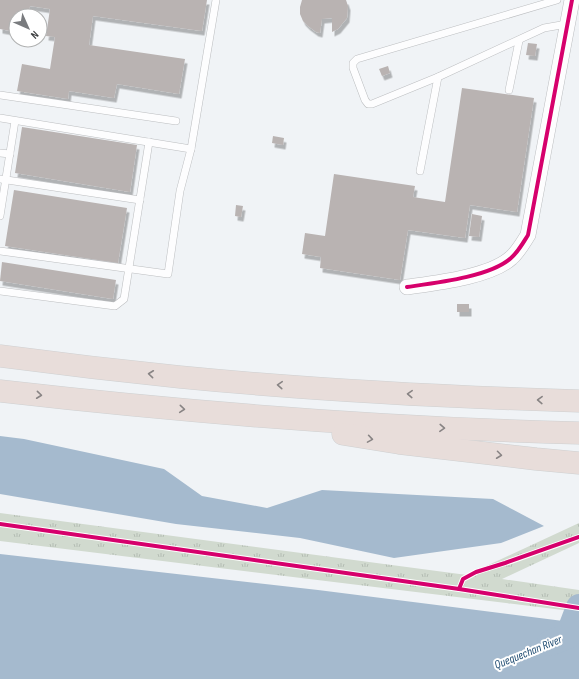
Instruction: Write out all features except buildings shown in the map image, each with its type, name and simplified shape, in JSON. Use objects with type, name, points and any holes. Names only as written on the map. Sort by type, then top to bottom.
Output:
[{"type":"highway","points":[[0,356],[114,370],[233,382],[436,395],[579,401]]},
{"type":"highway","points":[[0,391],[222,412],[424,427],[579,433]]},
{"type":"highway","points":[[222,412],[399,443],[536,460],[579,463]]},
{"type":"street","points":[[407,287],[461,278],[495,267],[511,258],[528,235],[572,0]]},
{"type":"lane","points":[[0,251],[168,274],[180,191],[191,149],[216,0]]},
{"type":"lane","points":[[557,0],[357,59],[353,63],[353,68],[365,100],[368,104],[372,104],[438,77],[519,41],[544,28],[567,24]]},
{"type":"lane","points":[[509,90],[519,41]]},
{"type":"lane","points":[[420,171],[438,77]]},
{"type":"lane","points":[[0,95],[176,121]]},
{"type":"lane","points":[[0,118],[191,149]]},
{"type":"lane","points":[[0,216],[3,179],[10,154],[15,121]]},
{"type":"lane","points":[[0,291],[115,306],[124,299],[149,142]]},
{"type":"lane","points":[[0,153],[10,154]]},
{"type":"lane","points":[[3,179],[140,200]]},
{"type":"green space","points":[[0,513],[467,575],[579,523],[579,543],[502,579],[579,590],[579,612],[0,541]]},
{"type":"water","points":[[0,436],[24,439],[164,469],[202,496],[267,508],[322,490],[493,499],[544,526],[501,543],[394,558],[300,538],[176,524],[0,494]]},
{"type":"water","points":[[0,554],[318,590],[579,623],[579,679],[0,679]]},
{"type":"waterway","name":"Quequechan River","points":[[550,643],[568,636],[579,607]]},
{"type":"cycle path","points":[[407,287],[462,278],[502,265],[518,250],[528,235],[572,0]]},
{"type":"cycle path","points":[[0,524],[459,589],[579,608]]},
{"type":"cycle path","points":[[459,589],[463,579],[476,572],[579,537]]}]
